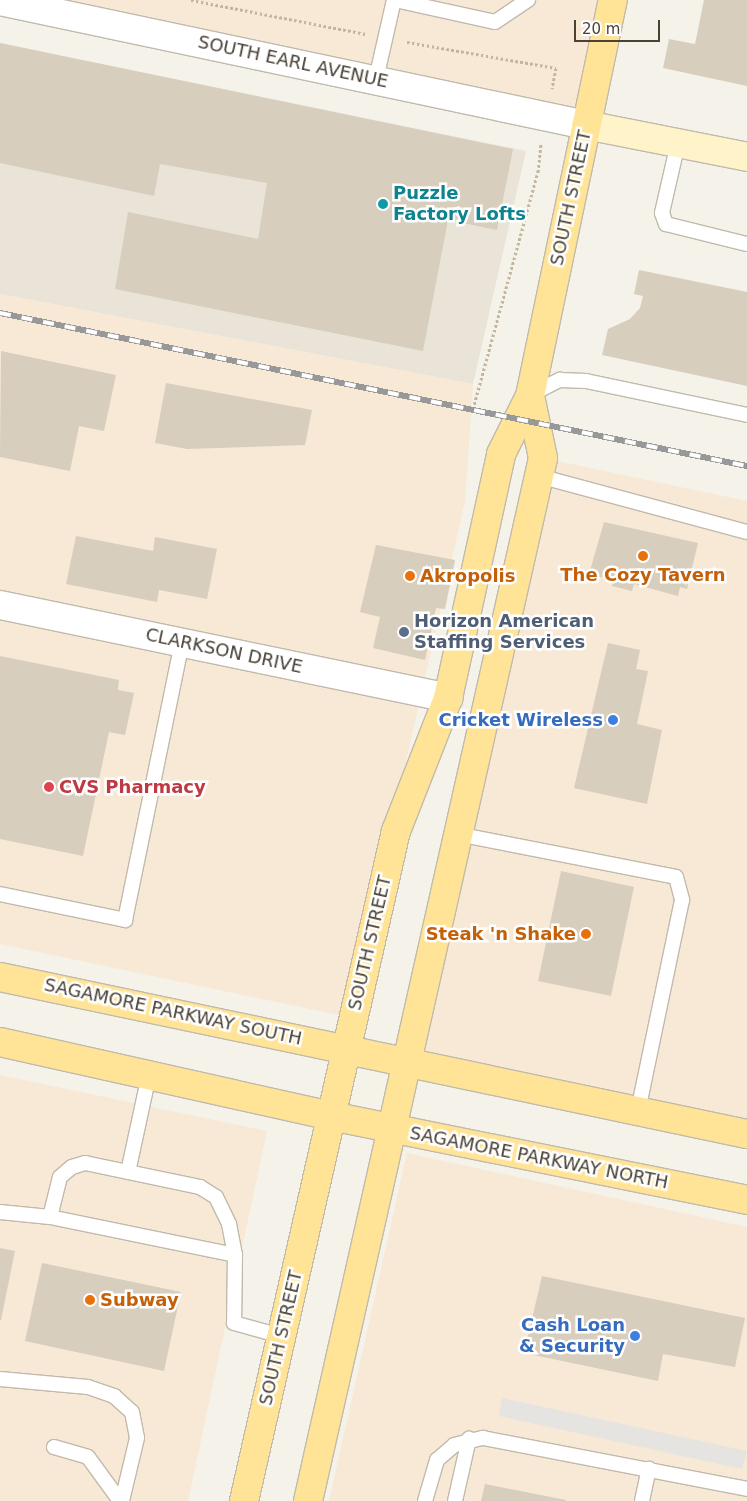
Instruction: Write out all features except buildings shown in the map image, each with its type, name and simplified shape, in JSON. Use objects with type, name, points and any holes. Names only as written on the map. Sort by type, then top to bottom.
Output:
[{"type":"main road","name":"SOUTH STREET","points":[[244,1501],[396,832],[448,698],[501,454],[530,396],[613,0]]},
{"type":"main road","points":[[586,125],[747,157]]},
{"type":"main road","name":"SOUTH STREET","points":[[308,1501],[405,1060],[540,476],[542,442],[530,396]]},
{"type":"main road","name":"SAGAMORE PARKWAY SOUTH","points":[[0,977],[346,1047]]},
{"type":"main road","points":[[0,1042],[331,1116]]},
{"type":"main road","points":[[346,1047],[747,1134]]},
{"type":"main road","name":"SAGAMORE PARKWAY NORTH","points":[[331,1116],[747,1200]]},
{"type":"street","name":"SOUTH EARL AVENUE","points":[[0,0],[586,125]]},
{"type":"street","name":"CLARKSON DRIVE","points":[[0,605],[448,698]]},
{"type":"lane","points":[[376,79],[394,0],[495,22],[528,0]]},
{"type":"lane","points":[[678,142],[662,213],[666,224],[747,244]]},
{"type":"lane","points":[[530,396],[560,380],[586,381],[747,416]]},
{"type":"lane","points":[[540,476],[747,532]]},
{"type":"lane","points":[[0,894],[125,920],[182,643]]},
{"type":"lane","points":[[457,834],[676,877],[682,900],[654,1024],[638,1110]]},
{"type":"lane","points":[[128,1172],[149,1075]]},
{"type":"lane","points":[[50,1217],[60,1177],[72,1167],[85,1163],[200,1187],[216,1197],[229,1224],[235,1255],[234,1324],[281,1336]]},
{"type":"lane","points":[[0,1212],[50,1217],[235,1255]]},
{"type":"lane","points":[[0,1379],[88,1387],[114,1396],[132,1412],[137,1438],[121,1501]]},
{"type":"lane","points":[[455,1501],[469,1439]]},
{"type":"lane","points":[[425,1501],[437,1460],[469,1439],[503,1441],[747,1489]]},
{"type":"lane","points":[[54,1447],[88,1457],[121,1501]]},
{"type":"lane","points":[[642,1501],[649,1469]]},
{"type":"path","points":[[473,409],[538,172],[539,152]]},
{"type":"shaded area","points":[[0,0],[613,0],[586,125]]},
{"type":"shaded area","name":"Puzzle Factory Lofts","points":[[0,43],[526,151],[473,384],[0,294]]},
{"type":"shaded area","points":[[0,294],[473,384],[465,501],[348,1017],[0,944]]},
{"type":"shaded area","points":[[543,458],[747,501],[747,1133],[405,1060]]},
{"type":"shaded area","points":[[0,1075],[267,1131],[188,1501],[0,1501]]},
{"type":"shaded area","points":[[407,1153],[747,1227],[747,1501],[329,1501]]},
{"type":"shaded area","points":[[502,1398],[747,1451],[742,1469],[499,1416]]},
{"type":"railway","points":[[0,313],[747,466]]},
{"type":"place","name":"Puzzle Factory Lofts","points":[[383,204]]},
{"type":"place","name":"The Cozy Tavern","points":[[643,556]]},
{"type":"place","name":"Akropolis","points":[[410,576]]},
{"type":"place","name":"Horizon American Staffing Services","points":[[404,632]]},
{"type":"place","name":"Cricket Wireless","points":[[613,720]]},
{"type":"place","name":"CVS Pharmacy","points":[[49,787]]},
{"type":"place","name":"Steak 'n Shake","points":[[586,934]]},
{"type":"place","name":"Subway","points":[[90,1300]]},
{"type":"place","name":"Cash Loan & Security","points":[[635,1336]]}]
